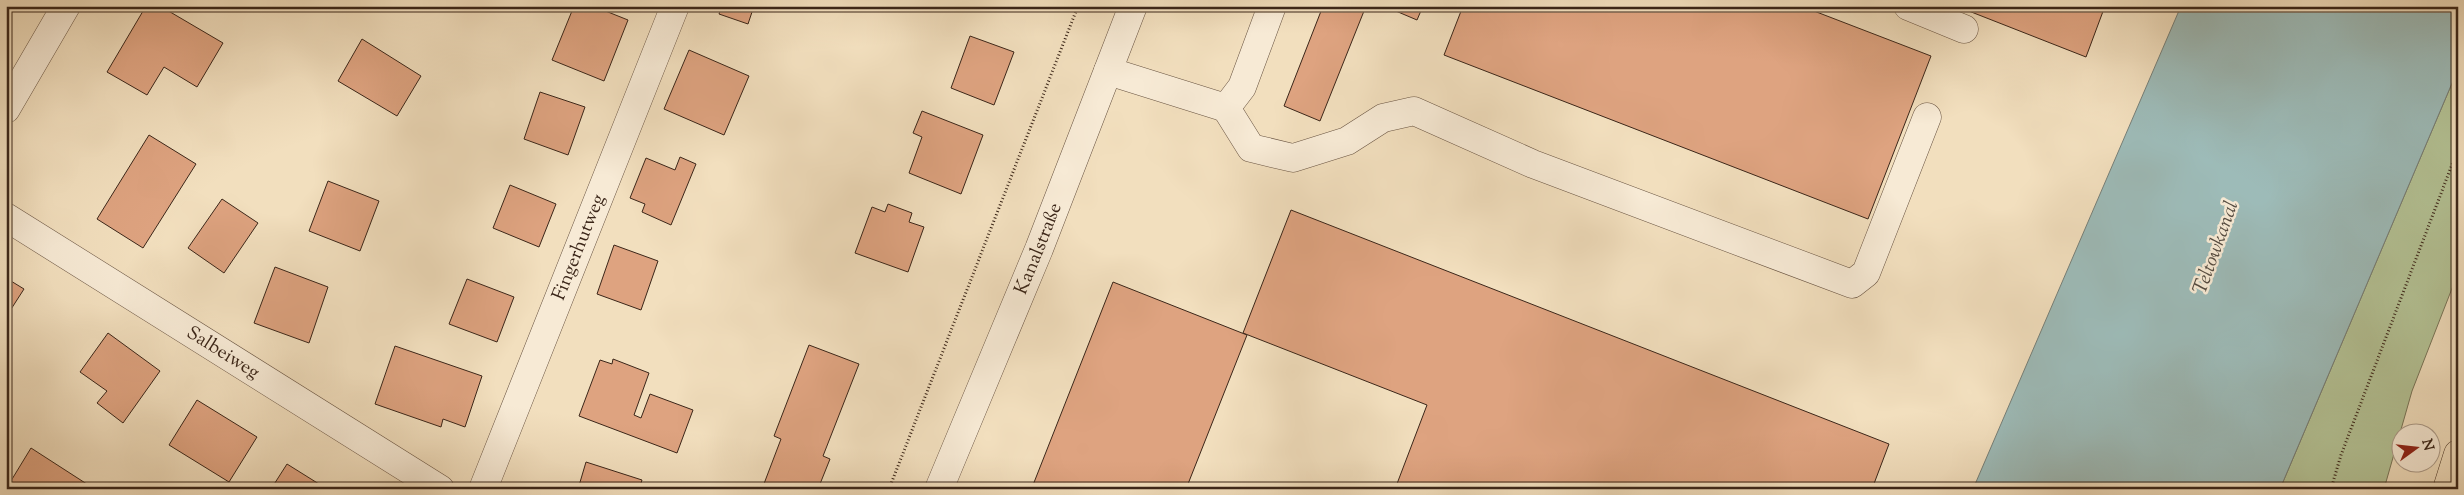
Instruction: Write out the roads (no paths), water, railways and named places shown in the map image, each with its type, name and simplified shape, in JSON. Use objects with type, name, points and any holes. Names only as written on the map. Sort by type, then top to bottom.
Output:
[{"type":"highway","points":[[2447,489],[2458,454]]},
{"type":"street","points":[[6,109],[66,6]]},
{"type":"street","name":"Fingerhutweg","points":[[483,489],[674,6]]},
{"type":"street","name":"Kanalstraße","points":[[939,489],[1039,249],[1133,6]]},
{"type":"street","points":[[1226,108],[1242,87],[1272,6]]},
{"type":"street","points":[[1908,6],[1964,29]]},
{"type":"street","points":[[1108,71],[1226,108],[1251,148],[1293,158],[1348,141],[1383,118],[1414,111],[1533,164],[1852,284],[1866,273],[1927,117]]},
{"type":"street","name":"Salbeiweg","points":[[6,217],[440,489]]},
{"type":"water","name":"Teltowkanal","points":[[2181,6],[2458,6],[2458,69],[2280,489],[1973,489]]}]
